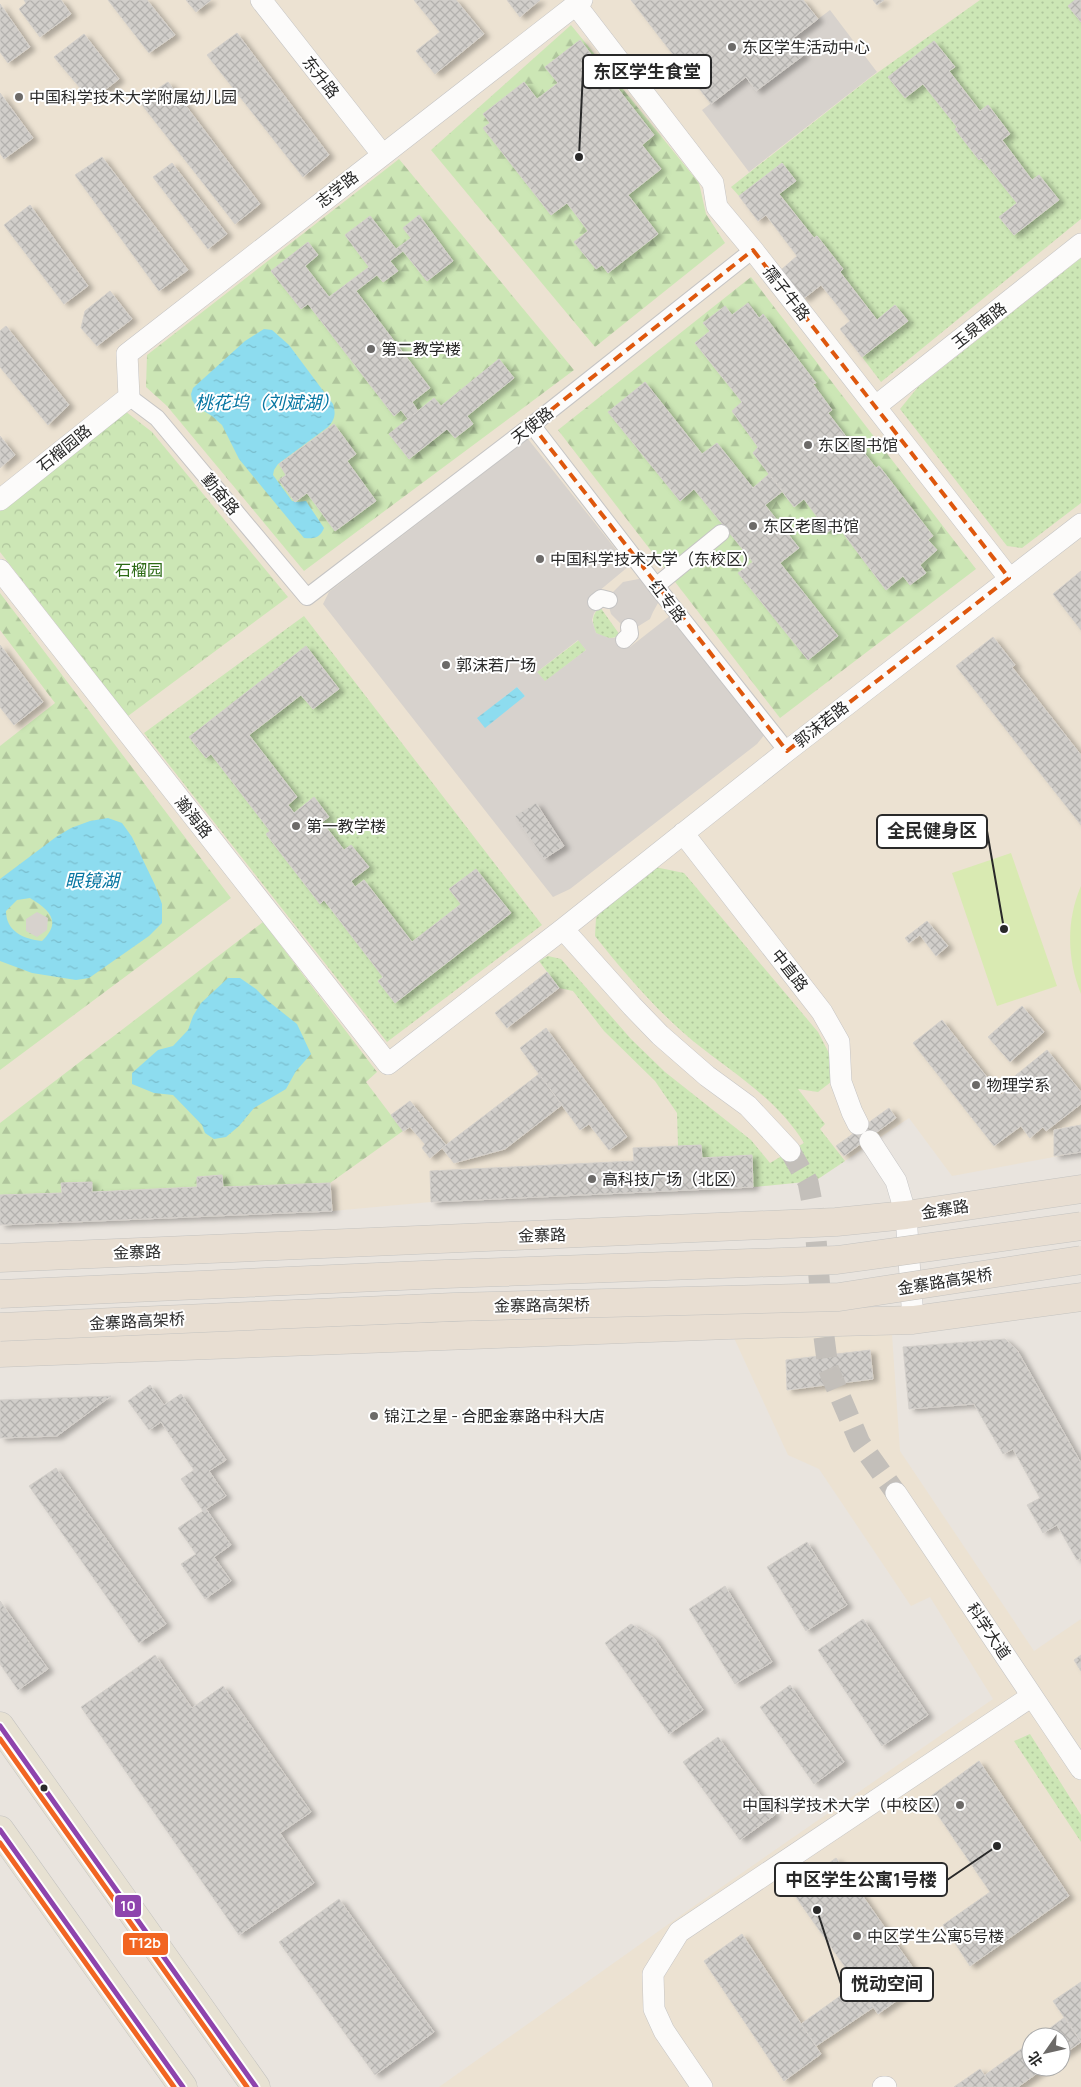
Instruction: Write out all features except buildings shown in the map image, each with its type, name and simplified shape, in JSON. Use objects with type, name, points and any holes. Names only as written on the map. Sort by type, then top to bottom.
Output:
[{"type":"highway","name":"金寨路","points":[[0,1258],[773,1226],[906,1215],[1081,1189]]},
{"type":"highway","name":"金寨路高架桥","points":[[0,1294],[445,1274],[837,1260],[1081,1226]]},
{"type":"highway","name":"金寨路高架桥","points":[[0,1327],[454,1307],[839,1297],[1081,1260]]},
{"type":"highway","points":[[0,1353],[728,1325],[913,1320],[1081,1297]]},
{"type":"main road","points":[[0,1726],[256,2087]]},
{"type":"main road","points":[[0,1830],[182,2087]]},
{"type":"street","name":"东升路","points":[[261,0],[382,154]]},
{"type":"street","name":"志学路","points":[[129,397],[127,354],[579,2]]},
{"type":"street","name":"孺子牛路","points":[[579,2],[713,183],[716,207],[753,250],[1009,578]]},
{"type":"street","name":"玉泉南路","points":[[876,406],[1081,244]]},
{"type":"street","name":"天使路","points":[[307,597],[532,426],[753,250]]},
{"type":"street","name":"石榴园路","points":[[0,500],[129,397]]},
{"type":"street","name":"勤奋路","points":[[129,397],[157,418],[307,597]]},
{"type":"street","name":"红专路","points":[[532,426],[787,751]]},
{"type":"street","name":"郭沫若路","points":[[388,1064],[564,929],[787,751],[1081,524]]},
{"type":"street","points":[[656,586],[721,533]]},
{"type":"street","name":"瀚海路","points":[[0,570],[388,1064]]},
{"type":"street","name":"中直路","points":[[683,833],[822,1012],[839,1042],[842,1082],[852,1112],[896,1181],[906,1215],[913,1320]]},
{"type":"street","points":[[564,929],[660,1035],[707,1076],[748,1106],[790,1151]]},
{"type":"street","name":"科学大道","points":[[896,1493],[1081,1769]]},
{"type":"street","points":[[702,2087],[664,2031],[654,2009],[653,1974],[678,1932],[1032,1696]]},
{"type":"highlighted area","points":[[753,250],[1009,578],[787,751],[532,425]]},
{"type":"shaded area","name":"中国科学技术大学（东校区）","points":[[0,0],[1081,0],[1081,1152],[952,1176],[909,1118],[815,1181],[753,1187],[431,1202],[332,1211],[0,1225]]},
{"type":"shaded area","points":[[830,10],[877,72],[749,172],[702,110],[746,77],[756,91],[792,39]]},
{"type":"shaded area","name":"郭沫若广场","points":[[528,439],[629,566],[593,596],[600,607],[594,613],[592,620],[596,633],[609,638],[620,635],[630,647],[671,615],[765,734],[757,744],[570,889],[553,897],[323,604],[329,592]],"holes":[[[578,640],[586,650],[545,681],[537,672]],[[517,687],[525,696],[478,719],[478,718]]]},
{"type":"shaded area","points":[[649,577],[663,594],[650,619],[637,627],[622,625],[611,614],[609,607],[612,593],[623,582]]},
{"type":"shaded area","points":[[37,912],[48,918],[47,930],[37,937],[26,931],[26,919]]},
{"type":"shaded area","name":"中国科学技术大学（中校区）","points":[[891,1320],[900,1451],[1034,1651],[1081,1619],[1081,2087],[439,2087],[687,1911],[993,1699],[930,1597],[911,1606],[819,1469],[788,1455],[728,1325]]},
{"type":"green space","points":[[980,0],[1081,0],[1081,219],[881,382],[862,357],[908,321],[895,305],[877,320],[840,272],[843,269],[817,236],[814,238],[779,194],[795,181],[782,163],[739,196],[731,187],[870,78]]},
{"type":"green space","points":[[571,25],[699,183],[706,214],[725,243],[595,347],[431,150]]},
{"type":"green space","points":[[399,159],[574,370],[304,571],[167,406],[146,387],[147,355]]},
{"type":"green space","points":[[1081,258],[1081,503],[1022,548],[1007,546],[900,409],[918,387]]},
{"type":"green space","points":[[751,277],[976,569],[780,718],[558,430]]},
{"type":"green space","name":"石榴园","points":[[125,411],[152,432],[288,597],[128,716],[0,552],[0,511]]},
{"type":"green space","points":[[0,593],[231,898],[0,1070],[0,746],[55,703],[0,630]]},
{"type":"green space","points":[[600,607],[620,635],[608,638],[596,633],[593,619]]},
{"type":"green space","points":[[304,616],[542,925],[387,1042],[144,733]]},
{"type":"green space","points":[[579,640],[586,650],[545,682],[537,672]]},
{"type":"green space","points":[[1011,853],[1057,986],[997,1006],[952,873]]},
{"type":"green space","points":[[655,867],[684,873],[818,1032],[833,1061],[831,1082],[818,1092],[798,1089],[825,1124],[820,1129],[845,1161],[815,1181],[753,1187],[752,1155],[702,1158],[701,1145],[678,1146],[677,1113],[655,1081],[604,1031],[573,991],[559,988],[539,961],[548,956],[561,959],[631,1039],[665,1072],[751,1140],[770,1163],[804,1143],[793,1127],[768,1100],[693,1041],[666,1017],[629,978],[595,936],[596,918],[604,909]]},
{"type":"green space","points":[[1081,886],[1081,994],[1073,967],[1070,940],[1073,913]]},
{"type":"green space","points":[[263,922],[377,1072],[366,1082],[403,1131],[330,1183],[223,1187],[222,1175],[197,1177],[197,1187],[92,1192],[92,1182],[61,1183],[62,1193],[0,1195],[0,1123]]},
{"type":"green space","points":[[1030,1734],[1081,1815],[1081,1842],[1014,1741]]},
{"type":"water","name":"桃花坞（刘斌湖）","points":[[264,329],[272,330],[289,345],[333,404],[334,408],[335,414],[328,427],[278,464],[273,475],[292,501],[306,501],[324,528],[319,536],[314,538],[304,538],[239,459],[222,425],[196,406],[192,400],[193,388],[245,341]]},
{"type":"water","points":[[517,687],[525,696],[485,728],[477,718]]},
{"type":"water","name":"眼镜湖","points":[[108,818],[122,823],[132,837],[162,904],[162,923],[149,936],[89,978],[76,980],[32,973],[0,961],[0,879],[56,837],[71,828],[90,821]],"holes":[[[30,898],[43,907],[51,917],[51,928],[42,941],[17,933],[12,929],[7,918],[6,911],[17,900]]]},
{"type":"water","points":[[228,978],[240,978],[297,1024],[311,1054],[296,1071],[286,1089],[254,1108],[239,1126],[226,1137],[214,1139],[205,1133],[202,1125],[173,1095],[154,1093],[132,1084],[132,1073],[158,1050],[173,1046],[188,1030],[193,1016],[201,1003]]},
{"type":"tunnel","points":[[790,1151],[808,1182],[814,1213],[828,1368],[860,1443],[896,1493]]},
{"type":"transit line","name":"10","points":[[0,1726],[256,2087]]},
{"type":"transit line","name":"T12b","points":[[0,1739],[247,2087]]},
{"type":"transit line","name":"10","points":[[0,1830],[183,2087]]},
{"type":"transit line","name":"T12b","points":[[0,1843],[174,2087]]},
{"type":"place","name":"东区学生活动中心","points":[[732,47]]},
{"type":"place","name":"中国科学技术大学附属幼儿园","points":[[19,97]]},
{"type":"place","name":"东区学生食堂","points":[[579,157]]},
{"type":"place","name":"第二教学楼","points":[[371,349]]},
{"type":"place","name":"东区图书馆","points":[[808,445]]},
{"type":"place","name":"东区老图书馆","points":[[753,526]]},
{"type":"place","name":"中国科学技术大学（东校区）","points":[[540,559]]},
{"type":"place","name":"郭沫若广场","points":[[446,665]]},
{"type":"place","name":"第一教学楼","points":[[296,826]]},
{"type":"place","name":"全民健身区","points":[[1004,929]]},
{"type":"place","name":"物理学系","points":[[976,1085]]},
{"type":"place","name":"高科技广场（北区）","points":[[592,1179]]},
{"type":"place","name":"锦江之星 - 合肥金寨路中科大店","points":[[374,1416]]},
{"type":"place","name":"中国科学技术大学（中校区）","points":[[960,1805]]},
{"type":"place","name":"中区学生公寓1号楼","points":[[997,1846]]},
{"type":"place","name":"悦动空间","points":[[817,1910]]},
{"type":"place","name":"中区学生公寓5号楼","points":[[857,1936]]}]
